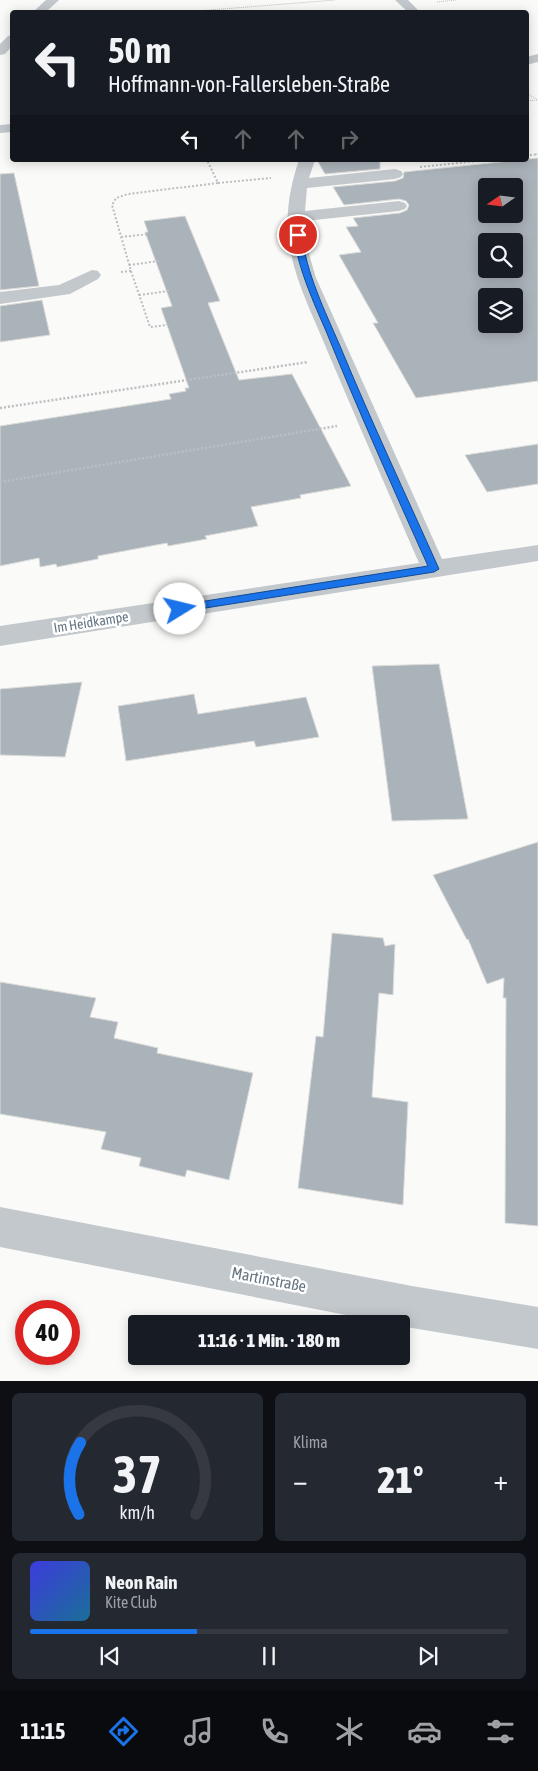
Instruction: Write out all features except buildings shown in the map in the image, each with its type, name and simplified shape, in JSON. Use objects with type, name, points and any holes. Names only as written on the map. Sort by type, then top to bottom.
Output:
[{"type":"street","points":[[41,10],[53,0]]},
{"type":"street","points":[[401,0],[412,10]]},
{"type":"street","points":[[0,51],[10,41]]},
{"type":"street","points":[[396,174],[303,173],[297,217],[300,253],[341,358],[434,569]]},
{"type":"street","points":[[297,217],[400,206]]},
{"type":"street","points":[[0,298],[64,290],[92,275]]},
{"type":"street","name":"Im Heidkampe","points":[[0,636],[538,553]]},
{"type":"street","name":"Martinstraße","points":[[0,1227],[412,1307],[538,1328]]},
{"type":"path","points":[[282,4],[288,0]]},
{"type":"path","points":[[212,10],[334,0]]},
{"type":"path","points":[[208,162],[218,183]]},
{"type":"path","points":[[396,174],[403,169],[468,162]]},
{"type":"path","points":[[167,325],[150,327],[129,265],[112,205],[116,198],[128,194],[303,173]]},
{"type":"path","points":[[121,237],[149,234]]},
{"type":"path","points":[[129,265],[159,262]]},
{"type":"path","points":[[92,275],[131,271]]},
{"type":"path","points":[[139,295],[169,291]]},
{"type":"path","points":[[0,408],[341,358]]},
{"type":"path","points":[[0,482],[303,432]]},
{"type":"route","points":[[180,609],[434,569],[320,308],[300,253],[298,235]]}]
